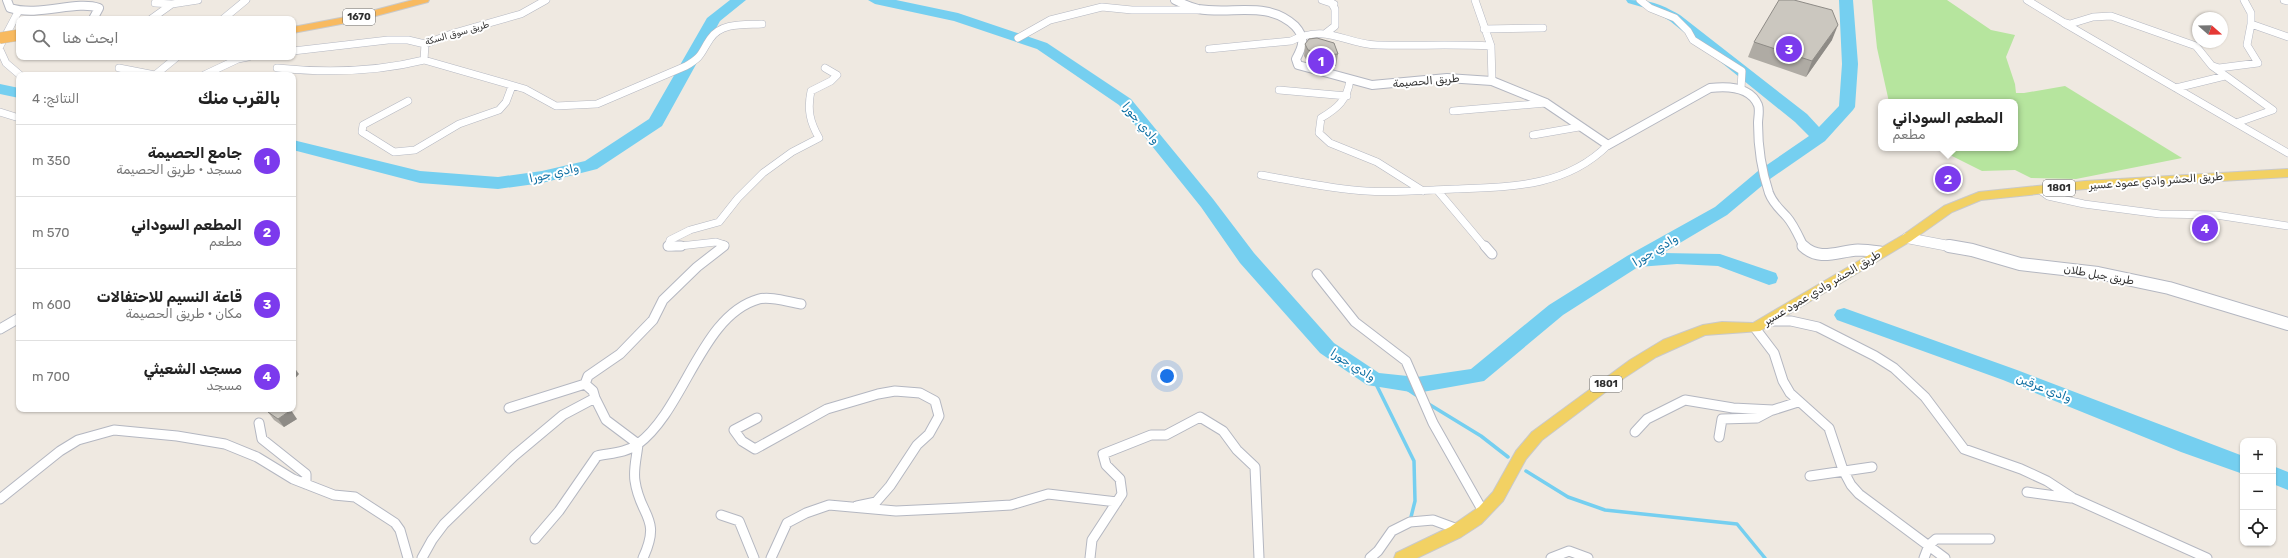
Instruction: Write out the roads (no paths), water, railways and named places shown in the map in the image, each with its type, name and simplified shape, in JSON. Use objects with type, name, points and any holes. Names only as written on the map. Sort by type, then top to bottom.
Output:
[{"type":"highway","name":"1670","points":[[296,23],[350,14],[403,0]]},
{"type":"highway","name":"1670","points":[[296,29],[357,18],[424,0]]},
{"type":"highway","points":[[0,38],[16,35]]},
{"type":"main road","name":"طريق الحشر وادي عمود عسير","points":[[1402,558],[1429,543],[1460,530],[1484,513],[1500,497],[1527,446],[1557,418],[1673,342],[1704,330],[1733,326],[1755,328],[1880,252],[1907,238],[1948,210],[1968,200],[1979,196],[2092,184],[2288,173]]},
{"type":"main road","name":"طريق جبل طلان","points":[[1907,238],[1972,250],[2020,264],[2098,273],[2169,288],[2288,324]]},
{"type":"street","points":[[7,0],[10,8],[18,12],[47,10],[65,5],[89,4],[99,8],[96,16]]},
{"type":"street","points":[[155,3],[172,4],[198,0]]},
{"type":"street","points":[[227,16],[246,0]]},
{"type":"street","name":"طريق سوق السكة","points":[[296,51],[388,40],[408,40],[425,44],[520,14],[546,0]]},
{"type":"street","points":[[1175,0],[1199,10]]},
{"type":"street","points":[[1322,0],[1332,2],[1335,26],[1326,33]]},
{"type":"street","points":[[1475,0],[1491,46],[1492,81]]},
{"type":"street","points":[[1640,0],[1650,8],[1675,18],[1688,31],[1693,40],[1742,71],[1741,89]]},
{"type":"street","points":[[2027,0],[2288,153]]},
{"type":"street","points":[[2212,66],[2219,68],[2258,63],[2251,55],[2245,42],[2251,24],[2251,12],[2244,0]]},
{"type":"street","points":[[2284,0],[2288,1]]},
{"type":"street","points":[[155,16],[172,4]]},
{"type":"street","points":[[1018,38],[1050,20],[1102,7],[1132,10],[1274,11],[1282,14],[1303,35]]},
{"type":"street","points":[[0,46],[18,12]]},
{"type":"street","points":[[2063,22],[2070,24],[2093,17],[2111,16],[2196,46],[2212,66],[2273,110],[2236,123]]},
{"type":"street","points":[[277,68],[316,72],[395,67],[424,60],[525,89],[556,106],[597,104],[628,92],[686,66],[700,58],[711,37],[729,25],[762,24]]},
{"type":"street","points":[[2251,24],[2288,37]]},
{"type":"street","points":[[1484,29],[1543,28]]},
{"type":"street","points":[[1209,49],[1291,41],[1303,35],[1326,33],[1375,45],[1438,43],[1491,46]]},
{"type":"street","name":"طريق الحصيمة","points":[[1303,35],[1304,44],[1296,59],[1298,65],[1372,85],[1446,78],[1492,81],[1546,103],[1579,127],[1608,145]]},
{"type":"street","points":[[424,60],[423,53],[425,44]]},
{"type":"street","points":[[0,50],[6,63],[16,72]]},
{"type":"street","points":[[159,72],[173,60]]},
{"type":"street","points":[[210,72],[236,60]]},
{"type":"street","points":[[119,68],[140,72]]},
{"type":"street","points":[[585,384],[588,376],[620,354],[653,320],[663,300],[697,267],[725,245],[716,242],[668,247],[670,240],[690,230],[719,222],[727,209],[777,161],[805,144],[819,138],[811,124],[807,110],[811,91],[831,81],[837,75],[825,68]]},
{"type":"street","points":[[2176,88],[2225,76]]},
{"type":"street","points":[[1350,80],[1346,96],[1340,107],[1321,118],[1319,133],[1325,141],[1370,159],[1401,175],[1423,191]]},
{"type":"street","points":[[408,101],[386,110],[363,125],[362,132],[371,136],[386,149],[399,153],[426,146],[441,134],[459,124],[501,109],[507,100],[512,86]]},
{"type":"street","points":[[1261,175],[1356,190],[1423,191],[1512,186],[1553,178],[1593,161],[1608,145],[1710,88],[1726,86],[1741,89],[1753,97],[1759,106],[1758,123],[1764,175],[1775,205],[1788,218],[1804,247],[1817,254],[1826,256],[1858,250],[1880,252]]},
{"type":"street","points":[[1279,90],[1346,96]]},
{"type":"street","points":[[1453,111],[1546,103]]},
{"type":"street","points":[[0,112],[16,117]]},
{"type":"street","points":[[1533,135],[1579,127]]},
{"type":"street","points":[[1437,190],[1446,203],[1492,254]]},
{"type":"street","points":[[2040,190],[2048,196],[2084,204],[2160,214],[2216,215],[2288,226]]},
{"type":"street","points":[[1317,274],[1335,299],[1355,322],[1406,361],[1433,423],[1484,513]]},
{"type":"street","points":[[535,539],[559,510],[597,456],[625,450],[638,444],[657,425],[685,385],[721,325],[738,308],[760,298],[801,304]]},
{"type":"street","points":[[0,329],[16,320]]},
{"type":"street","points":[[1768,321],[1791,321],[1818,327],[1880,359],[1894,368],[1925,397],[1942,422],[1964,448],[2021,469],[2047,481],[2073,498],[2207,558]]},
{"type":"street","points":[[1755,328],[1774,353],[1783,381],[1798,402],[1811,410],[1829,428],[1843,470],[1851,485],[1859,494],[1945,558]]},
{"type":"street","points":[[585,384],[593,391],[606,420],[638,444]]},
{"type":"street","points":[[509,408],[585,384]]},
{"type":"street","points":[[758,418],[734,430],[742,441],[755,449],[827,408],[845,405],[878,394],[895,391],[920,393],[935,401],[939,416],[929,434],[917,445],[890,486],[876,502],[857,506]]},
{"type":"street","points":[[422,558],[435,535],[452,515],[497,473],[534,440],[569,412],[596,398]]},
{"type":"street","points":[[1634,432],[1647,419],[1685,400],[1733,408],[1773,410]]},
{"type":"street","points":[[1719,437],[1722,419],[1757,418],[1773,410],[1798,402]]},
{"type":"street","points":[[1090,558],[1092,540],[1122,494],[1120,479],[1106,465],[1103,454],[1151,435],[1166,435],[1200,417],[1223,431],[1237,450],[1255,467],[1259,558]]},
{"type":"street","points":[[259,423],[262,439],[306,474],[306,484]]},
{"type":"street","points":[[0,499],[60,451],[78,440],[114,430],[177,436],[225,444],[257,457],[294,479],[306,484],[334,495],[355,497],[395,524],[400,530],[408,558]]},
{"type":"street","points":[[638,444],[635,482],[654,533],[652,542],[643,558]]},
{"type":"street","points":[[1810,476],[1872,467]]},
{"type":"street","points":[[2027,492],[2073,498]]},
{"type":"street","points":[[771,558],[788,523],[806,513],[829,505],[857,506],[896,511],[960,508],[1011,505],[1048,494],[1117,502]]},
{"type":"street","points":[[721,515],[739,521],[754,558]]},
{"type":"street","points":[[1370,558],[1378,551],[1392,531],[1410,522],[1433,520],[1460,530]]},
{"type":"street","points":[[1924,558],[1929,545],[1936,539],[1990,539]]},
{"type":"street","points":[[1551,558],[1561,552],[1570,550],[1588,558]]},
{"type":"waterway","name":"وادي جورا","points":[[296,146],[420,177],[498,183],[542,177],[591,165],[656,122],[714,18],[739,0]]},
{"type":"waterway","name":"وادي جورا","points":[[875,0],[958,17],[1042,46],[1125,102],[1207,203],[1247,258],[1327,348],[1374,380],[1417,385],[1477,376],[1556,310],[1634,261],[1721,211],[1764,175],[1819,137]]},
{"type":"waterway","points":[[1633,0],[1654,6],[1675,18],[1801,118],[1819,137]]},
{"type":"waterway","name":"وادي جورا","points":[[1819,137],[1847,107],[1850,64],[1846,0]]},
{"type":"waterway","name":"وادي جورا","points":[[0,89],[16,92]]},
{"type":"waterway","name":"وادي عرقين","points":[[1640,261],[1677,258],[1720,260],[1769,278]]},
{"type":"waterway","name":"وادي عرقين","points":[[1844,315],[2010,375],[2189,446],[2240,464]]},
{"type":"waterway","points":[[1374,380],[1414,461],[1415,501],[1410,521]]},
{"type":"waterway","points":[[1398,383],[1419,397]]},
{"type":"waterway","points":[[1427,403],[1481,436],[1508,457]]},
{"type":"waterway","points":[[1526,471],[1568,497],[1605,510],[1737,524],[1765,558]]},
{"type":"waterway","name":"وادي عرقين","points":[[2276,476],[2288,481]]},
{"type":"place","name":"قاعة النسيم للاحتفالات","points":[[1789,49]]},
{"type":"place","name":"جامع الحصيمة","points":[[1321,61]]},
{"type":"place","name":"المطعم السوداني","points":[[1948,179]]},
{"type":"place","name":"مسجد الشعيثي","points":[[2205,228]]}]
